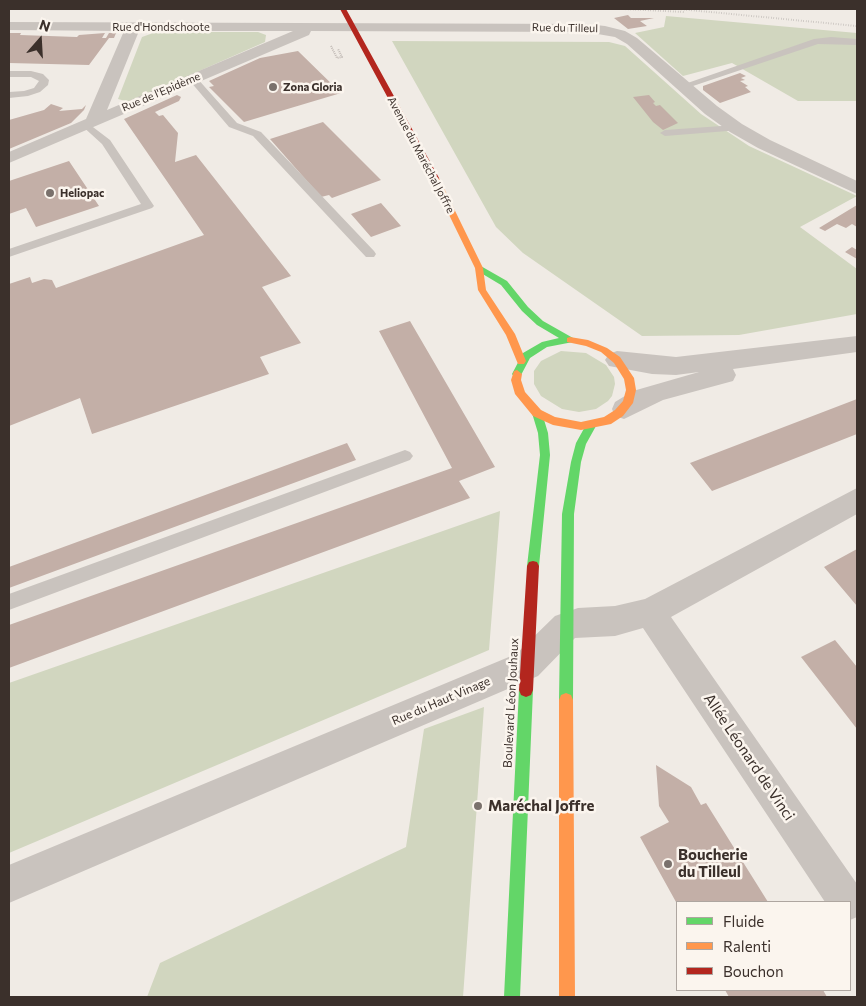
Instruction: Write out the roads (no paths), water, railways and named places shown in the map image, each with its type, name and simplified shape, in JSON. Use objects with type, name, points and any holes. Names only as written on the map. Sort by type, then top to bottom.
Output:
[{"type":"main road","name":"Avenue du Maréchal Joffre","points":[[344,9],[434,177],[480,268],[482,290],[513,340],[521,361]]},
{"type":"main road","points":[[480,268],[504,283],[525,309],[540,323],[570,340],[596,346],[617,360],[626,371],[631,384],[630,396],[624,408],[606,421],[591,426],[562,424],[537,413],[524,401],[518,388],[517,374],[521,361],[538,347],[553,342],[570,340]]},
{"type":"main road","name":"Boulevard Léon Jouhaux","points":[[512,997],[532,555],[544,455],[543,433],[537,413]]},
{"type":"main road","points":[[567,997],[566,626],[568,537],[572,485],[581,443],[591,426]]},
{"type":"street","name":"Rue d'Hondschoote","points":[[9,26],[314,27]]},
{"type":"street","points":[[90,122],[133,27]]},
{"type":"street","name":"Rue de l'Epidème","points":[[9,158],[314,27]]},
{"type":"street","name":"Rue du Tilleul","points":[[314,27],[586,28],[605,30],[627,37],[736,128],[764,144],[857,188]]},
{"type":"street","points":[[617,360],[676,366],[847,345]]},
{"type":"street","points":[[624,408],[642,398],[659,392],[847,345]]},
{"type":"street","points":[[566,626],[578,623],[615,621],[650,612],[857,500]]},
{"type":"street","name":"Allée Léonard de Vinci","points":[[650,612],[846,901]]},
{"type":"street","name":"Rue du Haut Vinage","points":[[9,884],[527,665],[566,626]]},
{"type":"lane","points":[[684,86],[817,41],[857,42]]},
{"type":"lane","points":[[9,74],[31,74],[40,76],[44,80],[43,85],[37,90],[25,94],[9,95]]},
{"type":"lane","points":[[193,78],[233,124],[257,134],[370,254]]},
{"type":"lane","points":[[9,253],[148,206],[110,147],[90,122]]},
{"type":"lane","points":[[665,133],[736,128]]},
{"type":"lane","points":[[9,602],[405,456]]},
{"type":"railway","points":[[623,9],[685,12]]},
{"type":"railway","points":[[679,9],[857,26]]},
{"type":"place","name":"Zona Gloria","points":[[273,87]]},
{"type":"place","name":"Heliopac","points":[[50,193]]},
{"type":"place","name":"Maréchal Joffre","points":[[478,806]]},
{"type":"place","name":"Boucherie du Tilleul","points":[[668,864]]}]
